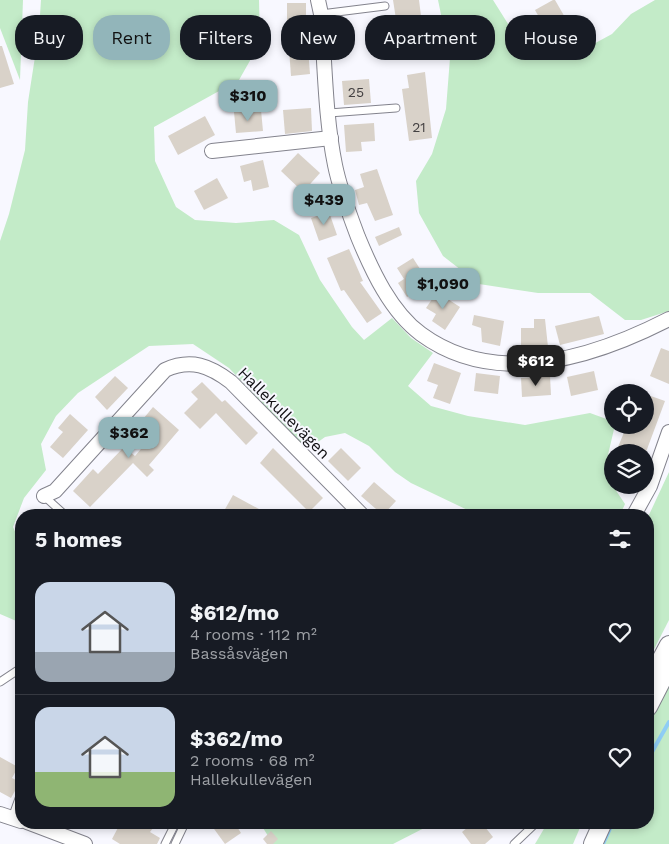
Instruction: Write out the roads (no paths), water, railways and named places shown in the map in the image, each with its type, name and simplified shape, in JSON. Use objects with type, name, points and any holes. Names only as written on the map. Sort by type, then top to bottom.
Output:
[{"type":"street","points":[[318,0],[322,14],[331,138],[340,188],[367,259],[400,314],[420,334],[437,344],[461,354],[486,360],[517,364],[550,362],[616,344],[669,319]]},
{"type":"street","points":[[212,150],[331,138]]},
{"type":"street","name":"Hallekullevägen","points":[[44,496],[55,492],[166,370],[188,363],[208,367],[231,382],[356,509]]},
{"type":"street","points":[[637,509],[650,486],[669,432]]},
{"type":"street","points":[[654,674],[669,645]]},
{"type":"street","points":[[654,695],[669,666]]},
{"type":"street","points":[[45,829],[85,844]]},
{"type":"street","points":[[585,844],[591,829]]},
{"type":"street","points":[[593,844],[599,829]]},
{"type":"lane","points":[[322,14],[385,6]]},
{"type":"lane","points":[[329,113],[396,108]]},
{"type":"lane","points":[[44,496],[58,509]]},
{"type":"lane","points":[[0,682],[15,672]]},
{"type":"lane","points":[[165,844],[172,829]]},
{"type":"lane","points":[[175,844],[182,829]]},
{"type":"lane","points":[[514,844],[530,829]]},
{"type":"waterway","points":[[654,748],[669,722]]},
{"type":"waterway","points":[[603,844],[610,829]]}]
